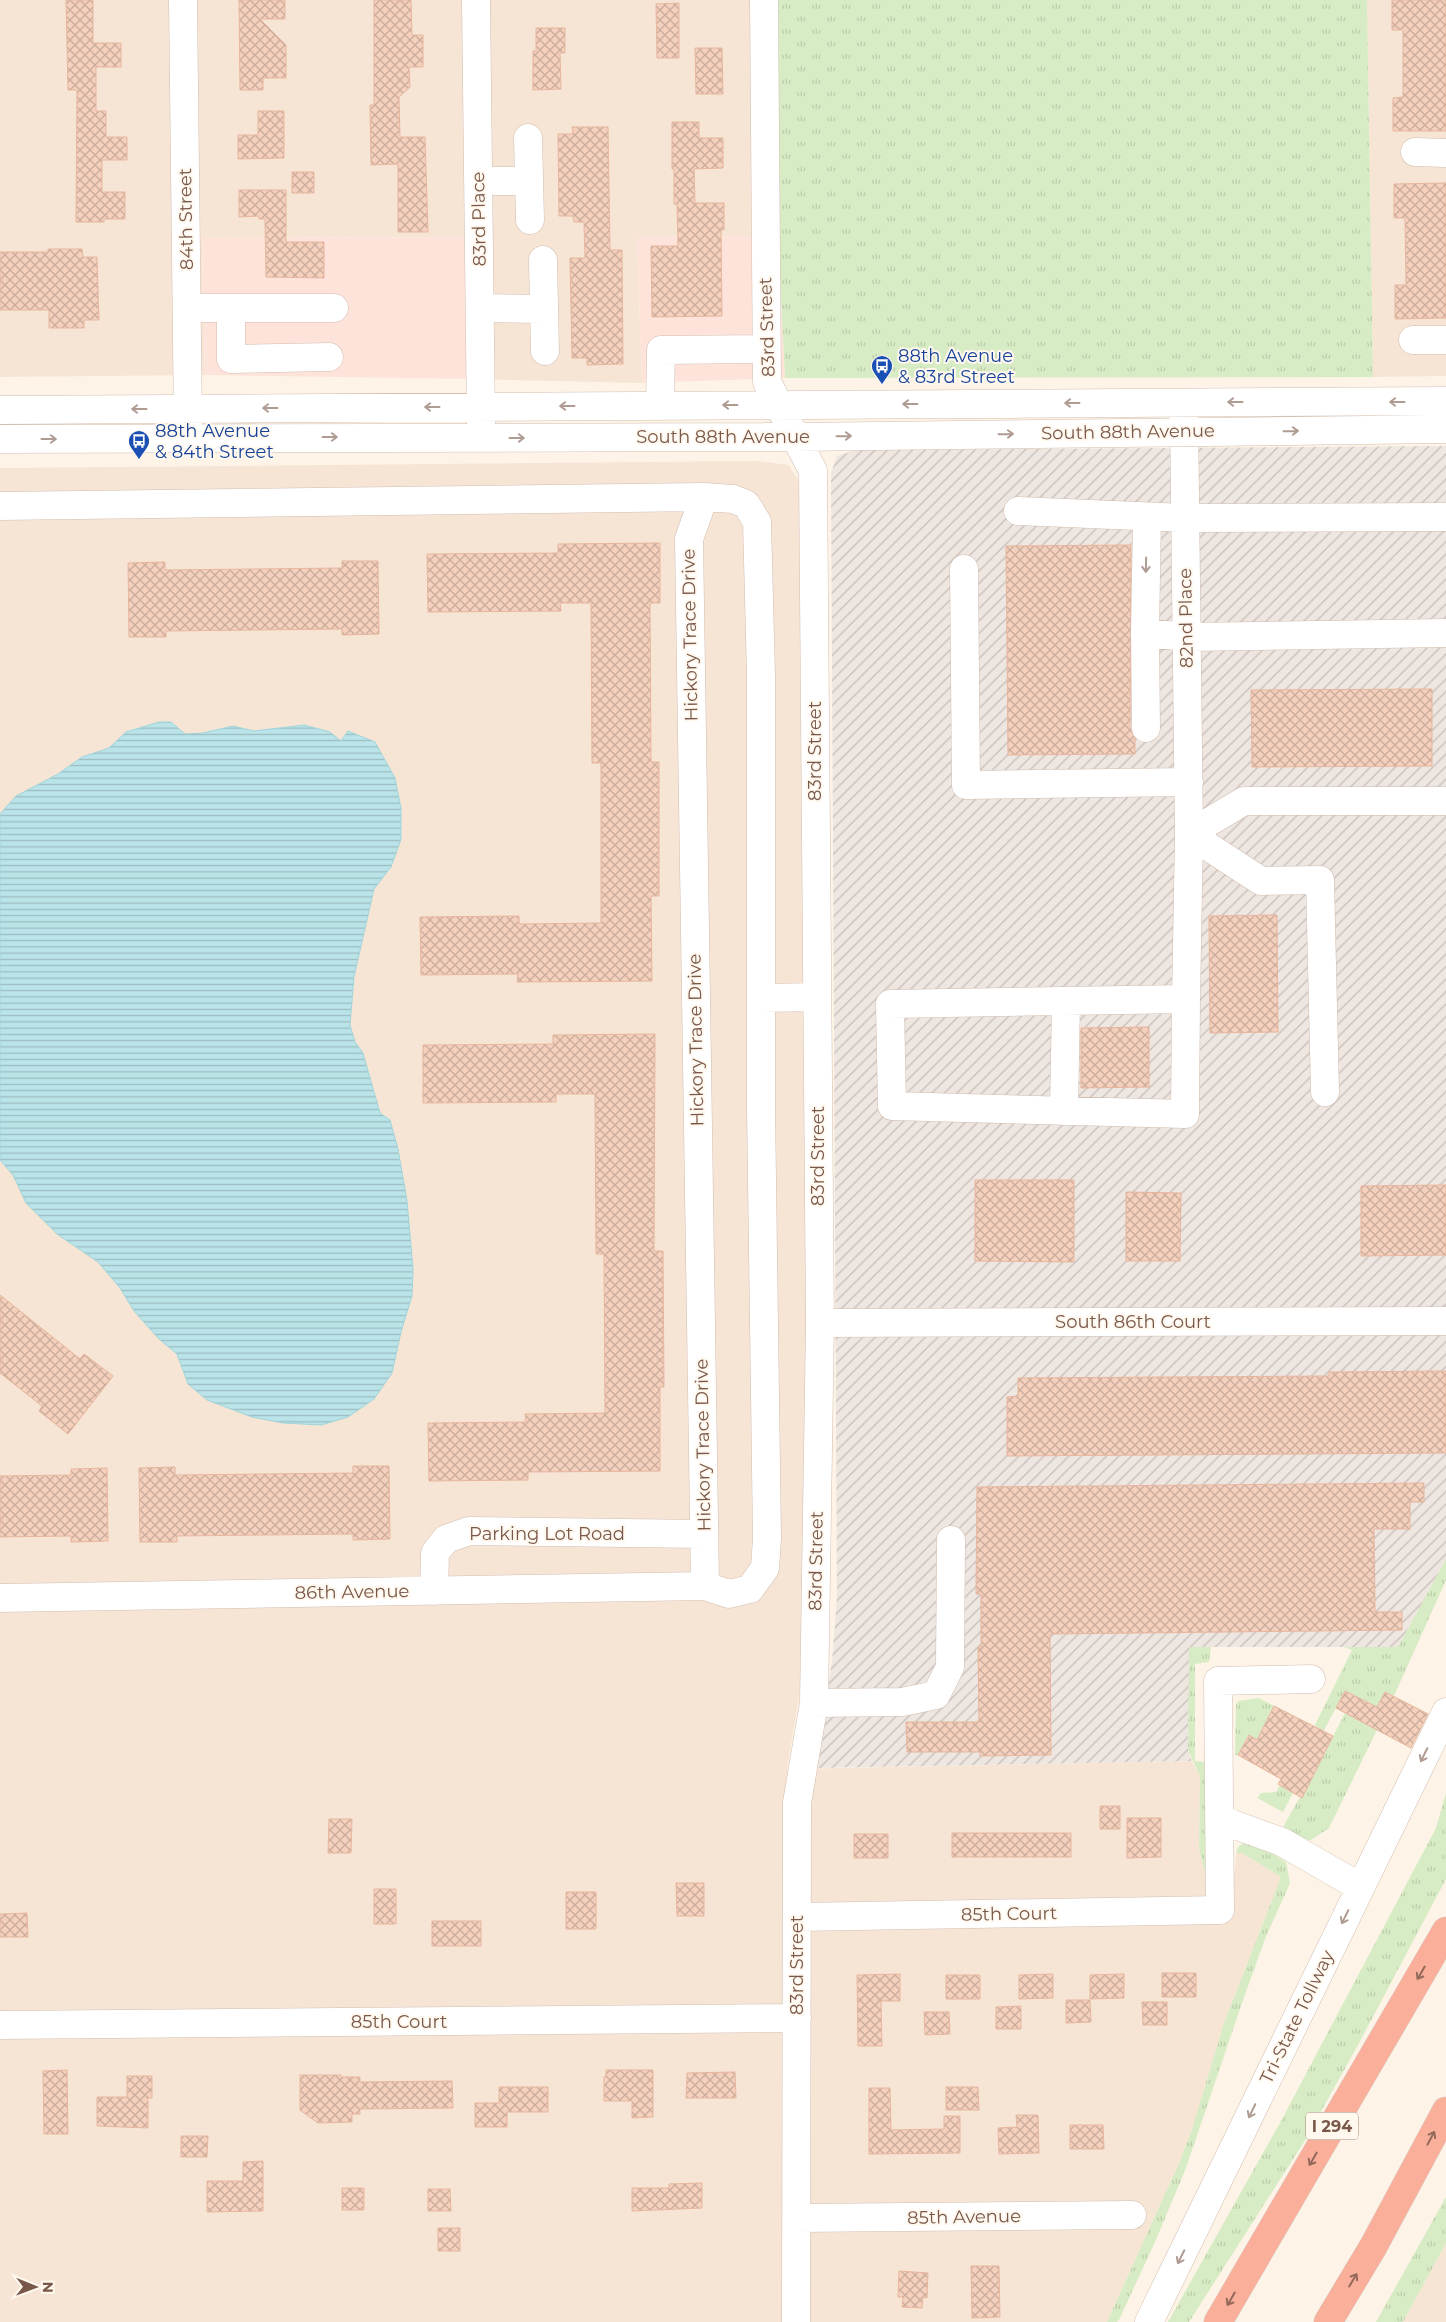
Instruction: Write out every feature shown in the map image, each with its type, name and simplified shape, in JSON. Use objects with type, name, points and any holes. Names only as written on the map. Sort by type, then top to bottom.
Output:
[{"type":"highway","name":"I 294","points":[[1218,2322],[1446,1931]]},
{"type":"highway","points":[[1328,2322],[1373,2247],[1446,2111]]},
{"type":"street","name":"84th Street","points":[[183,0],[188,438]]},
{"type":"street","name":"83rd Place","points":[[476,0],[481,438]]},
{"type":"street","name":"83rd Street","points":[[764,0],[767,382],[813,471],[820,1323],[814,1703],[797,1804],[796,2322]]},
{"type":"street","points":[[528,138],[530,220]]},
{"type":"street","points":[[1416,152],[1446,152]]},
{"type":"street","points":[[478,181],[529,181]]},
{"type":"street","points":[[542,260],[545,351]]},
{"type":"street","points":[[187,308],[334,308]]},
{"type":"street","points":[[231,308],[231,359],[329,357]]},
{"type":"street","points":[[480,308],[544,309]]},
{"type":"street","points":[[1412,340],[1446,340]]},
{"type":"street","points":[[660,406],[661,350],[766,349]]},
{"type":"street","name":"South 88th Avenue","points":[[0,410],[1446,401]]},
{"type":"street","name":"82nd Place","points":[[1064,1111],[1185,1114],[1190,834],[1184,403]]},
{"type":"street","name":"South 88th Avenue","points":[[0,439],[795,437],[1446,429]]},
{"type":"street","name":"86th Avenue","points":[[0,506],[704,497],[733,499],[746,504],[757,522],[762,675],[761,998],[767,1539],[765,1568],[750,1589],[729,1594],[705,1586],[0,1598]]},
{"type":"street","name":"Hickory Trace Drive","points":[[704,497],[689,539],[705,1586]]},
{"type":"street","points":[[1018,511],[1185,518],[1446,517]]},
{"type":"street","points":[[1146,516],[1146,728]]},
{"type":"street","points":[[964,569],[966,785],[1189,782]]},
{"type":"street","points":[[1145,633],[1187,636],[1446,633]]},
{"type":"street","points":[[1325,1092],[1320,880],[1262,881],[1190,834],[1244,801],[1446,802]]},
{"type":"street","points":[[761,998],[817,997]]},
{"type":"street","points":[[1066,1001],[1064,1111],[892,1106],[890,1004],[1066,1001],[1186,999]]},
{"type":"street","name":"South 86th Court","points":[[820,1323],[1446,1321]]},
{"type":"street","name":"Parking Lot Road","points":[[434,1591],[435,1553],[446,1539],[468,1531],[704,1534]]},
{"type":"street","points":[[814,1703],[902,1702],[936,1695],[950,1667],[951,1540]]},
{"type":"street","points":[[1312,1679],[1218,1681],[1219,1819],[1282,1842],[1360,1887]]},
{"type":"street","name":"Tri-State Tollway","points":[[1149,2322],[1446,1712]]},
{"type":"street","name":"85th Court","points":[[798,1917],[1220,1910],[1219,1819]]},
{"type":"street","name":"85th Court","points":[[0,2025],[797,2018]]},
{"type":"street","name":"85th Avenue","points":[[796,2218],[1132,2215]]},
{"type":"shaded area","points":[[0,0],[777,0],[778,236],[637,237],[642,383],[468,379],[469,237],[202,238],[205,375],[0,377]]},
{"type":"shaded area","points":[[1367,0],[1446,0],[1446,376],[1373,377]]},
{"type":"shaded area","points":[[778,236],[785,378],[642,383],[637,237]]},
{"type":"shaded area","points":[[469,237],[468,379],[205,375],[202,238]]},
{"type":"shaded area","points":[[1446,446],[1446,1559],[1398,1647],[1190,1647],[1188,1750],[1192,1761],[815,1768],[832,1662],[837,1597],[831,473],[837,456],[856,450]]},
{"type":"shaded area","points":[[759,461],[789,465],[800,483],[804,524],[809,1637],[787,1769],[1192,1761],[1200,1776],[1199,1848],[1214,1872],[1235,1871],[1236,1853],[1242,1853],[1281,1877],[1224,2023],[1192,2129],[1180,2161],[1107,2322],[0,2322],[0,468]]},
{"type":"shaded area","points":[[1446,2243],[1446,2322],[1403,2322]]},
{"type":"green space","points":[[777,0],[1367,0],[1373,377],[785,378],[778,236]]},
{"type":"green space","points":[[1446,1559],[1446,1580],[1394,1696],[1385,1692],[1377,1707],[1345,1691],[1323,1732],[1314,1727],[1352,1650],[1343,1647],[1398,1647]]},
{"type":"green space","points":[[1189,1647],[1211,1647],[1209,1662],[1195,1664],[1195,1761],[1209,1762],[1214,1872],[1206,1877],[1199,1848],[1200,1776],[1188,1750]]},
{"type":"green space","points":[[1259,1698],[1274,1706],[1257,1740],[1248,1735],[1238,1755],[1235,1755],[1236,1704],[1239,1701]]},
{"type":"green space","points":[[1349,1705],[1372,1717],[1368,1725],[1377,1730],[1329,1828],[1311,1840],[1300,1840],[1284,1832],[1283,1827],[1300,1797],[1302,1797]]},
{"type":"green space","points":[[1280,1785],[1293,1793],[1283,1812],[1257,1798],[1261,1793],[1276,1792]]},
{"type":"green space","points":[[1446,1793],[1446,1879],[1304,2142],[1189,2322],[1168,2322],[1281,2121],[1436,1828]]},
{"type":"green space","points":[[1246,1841],[1254,1841],[1286,1862],[1290,1883],[1265,1939],[1186,2168],[1119,2320],[1117,2322],[1107,2322],[1180,2161],[1192,2129],[1224,2023],[1281,1877],[1242,1853],[1236,1853],[1238,1847]]},
{"type":"green space","points":[[1446,2197],[1446,2243],[1403,2322],[1376,2322]]},
{"type":"water","points":[[159,722],[171,722],[185,734],[203,733],[233,726],[254,731],[304,725],[330,732],[341,741],[348,731],[375,742],[395,778],[401,808],[401,839],[391,867],[374,889],[354,977],[350,1025],[355,1042],[363,1053],[380,1113],[390,1120],[398,1149],[407,1201],[413,1269],[412,1296],[401,1332],[392,1373],[374,1399],[348,1417],[321,1425],[283,1423],[252,1417],[207,1400],[188,1384],[177,1354],[159,1339],[134,1311],[120,1288],[98,1262],[57,1234],[26,1203],[13,1175],[0,1160],[0,814],[16,796],[58,774],[82,757],[109,748],[126,732]]},
{"type":"building","points":[[66,0],[93,0],[93,43],[121,43],[121,67],[96,67],[96,111],[106,111],[106,137],[127,137],[127,160],[102,160],[102,192],[125,192],[125,219],[104,219],[104,222],[76,222],[77,90],[68,90]]},
{"type":"building","points":[[239,0],[285,0],[285,19],[260,19],[286,45],[286,78],[263,78],[263,90],[240,90]]},
{"type":"building","points":[[374,0],[411,0],[412,35],[423,35],[423,67],[409,67],[410,87],[399,97],[400,137],[425,137],[428,232],[398,232],[398,164],[371,165],[370,105],[374,105]]},
{"type":"building","points":[[1392,0],[1446,0],[1446,131],[1393,131],[1393,98],[1403,97],[1403,30],[1392,30]]},
{"type":"building","points":[[679,3],[679,58],[657,58],[656,4]]},
{"type":"building","points":[[536,28],[565,28],[565,53],[560,53],[561,89],[533,90],[533,51],[536,51]]},
{"type":"building","points":[[695,48],[722,48],[723,94],[696,94]]},
{"type":"building","points":[[258,111],[284,111],[284,158],[238,159],[238,135],[258,135]]},
{"type":"building","points":[[672,122],[699,122],[699,138],[723,138],[723,168],[694,169],[695,203],[724,203],[724,230],[721,230],[722,316],[652,317],[651,246],[678,246],[677,204],[674,204],[674,169],[672,169]]},
{"type":"building","points":[[572,127],[608,127],[610,250],[622,250],[623,364],[587,365],[587,358],[572,358],[570,258],[585,258],[584,222],[574,222],[573,216],[559,216],[558,134],[573,134]]},
{"type":"building","points":[[292,172],[314,172],[314,193],[292,193]]},
{"type":"building","points":[[1446,183],[1446,318],[1395,319],[1395,285],[1406,285],[1405,218],[1394,218],[1394,184]]},
{"type":"building","points":[[239,190],[286,190],[286,242],[324,242],[324,278],[266,277],[265,219],[259,219],[259,216],[239,217]]},
{"type":"building","points":[[48,249],[82,249],[83,257],[97,257],[99,320],[84,320],[84,328],[49,328],[49,310],[0,310],[0,252],[48,252]]},
{"type":"building","points":[[660,543],[660,603],[650,603],[651,762],[659,762],[659,896],[651,896],[652,981],[517,982],[518,974],[421,975],[420,917],[519,916],[519,924],[601,923],[601,763],[592,763],[591,603],[560,603],[561,611],[428,612],[427,554],[558,553],[558,544]]},
{"type":"building","points":[[1131,545],[1130,728],[1135,738],[1135,754],[1008,755],[1006,546]]},
{"type":"building","points":[[342,561],[378,561],[379,634],[342,635],[342,629],[166,631],[166,637],[129,637],[128,563],[165,562],[165,570],[342,568]]},
{"type":"building","points":[[1432,689],[1432,766],[1252,767],[1251,690]]},
{"type":"building","points":[[1277,915],[1278,1032],[1210,1033],[1209,916]]},
{"type":"building","points":[[1149,1027],[1149,1087],[1081,1088],[1081,1028]]},
{"type":"building","points":[[655,1034],[654,1251],[663,1251],[664,1387],[660,1387],[660,1471],[528,1472],[528,1480],[429,1481],[428,1423],[526,1422],[525,1414],[605,1413],[604,1254],[596,1254],[595,1094],[556,1094],[556,1102],[423,1103],[423,1045],[553,1044],[553,1035]]},
{"type":"building","points":[[975,1180],[1074,1180],[1074,1262],[975,1261]]},
{"type":"building","points":[[1446,1185],[1446,1255],[1361,1256],[1361,1186]]},
{"type":"building","points":[[1126,1192],[1181,1193],[1180,1261],[1126,1261]]},
{"type":"building","points":[[0,1295],[80,1359],[84,1354],[113,1376],[68,1434],[39,1411],[42,1406],[0,1373]]},
{"type":"building","points":[[1446,1371],[1446,1453],[1007,1456],[1007,1397],[1018,1396],[1018,1378],[1329,1376],[1329,1372]]},
{"type":"building","points":[[353,1466],[389,1466],[390,1539],[353,1540],[353,1534],[177,1536],[177,1542],[140,1542],[139,1468],[175,1467],[175,1475],[353,1473]]},
{"type":"building","points":[[107,1468],[108,1541],[71,1542],[71,1536],[0,1537],[0,1476],[71,1475],[71,1469]]},
{"type":"building","points":[[1424,1483],[1424,1502],[1410,1502],[1410,1529],[1374,1529],[1375,1612],[1402,1612],[1402,1630],[1050,1634],[1051,1755],[980,1756],[980,1752],[907,1752],[906,1722],[979,1722],[978,1647],[981,1647],[981,1594],[976,1594],[977,1487]]},
{"type":"building","points":[[1345,1691],[1377,1707],[1385,1692],[1428,1714],[1411,1748],[1336,1708]]},
{"type":"building","points":[[1274,1706],[1333,1736],[1302,1798],[1278,1784],[1281,1779],[1238,1755],[1249,1735],[1257,1740]]},
{"type":"building","points":[[1100,1806],[1120,1806],[1120,1829],[1100,1829]]},
{"type":"building","points":[[1127,1818],[1161,1818],[1161,1857],[1127,1858]]},
{"type":"building","points":[[329,1819],[352,1819],[351,1853],[328,1853]]},
{"type":"building","points":[[952,1833],[1071,1833],[1071,1857],[952,1857]]},
{"type":"building","points":[[854,1834],[888,1834],[888,1858],[854,1858]]},
{"type":"building","points":[[676,1883],[704,1883],[704,1916],[677,1916]]},
{"type":"building","points":[[374,1889],[396,1889],[396,1924],[374,1924]]},
{"type":"building","points":[[566,1892],[596,1892],[596,1929],[566,1929]]},
{"type":"building","points":[[27,1913],[28,1937],[0,1937],[0,1914]]},
{"type":"building","points":[[432,1921],[481,1921],[481,1946],[432,1946]]},
{"type":"building","points":[[1162,1973],[1196,1973],[1196,1997],[1162,1997]]},
{"type":"building","points":[[900,1974],[900,2001],[881,2001],[882,2046],[858,2046],[857,1975]]},
{"type":"building","points":[[1053,1974],[1053,1998],[1019,1999],[1019,1975]]},
{"type":"building","points":[[1124,1974],[1124,1998],[1090,1999],[1090,1975]]},
{"type":"building","points":[[946,1975],[980,1975],[980,1999],[946,1999]]},
{"type":"building","points":[[1066,2000],[1090,2000],[1091,2022],[1066,2023]]},
{"type":"building","points":[[1142,2002],[1167,2002],[1167,2025],[1143,2025]]},
{"type":"building","points":[[1021,2006],[1021,2029],[996,2029],[996,2007]]},
{"type":"building","points":[[924,2012],[949,2012],[950,2034],[925,2035]]},
{"type":"building","points":[[67,2070],[68,2134],[44,2134],[43,2071]]},
{"type":"building","points":[[606,2070],[653,2070],[653,2117],[632,2118],[632,2101],[604,2101],[604,2077],[606,2076]]},
{"type":"building","points":[[735,2072],[736,2098],[686,2098],[687,2073]]},
{"type":"building","points":[[300,2075],[360,2077],[360,2082],[452,2081],[453,2108],[360,2109],[360,2114],[352,2114],[352,2122],[318,2123],[300,2110]]},
{"type":"building","points":[[127,2076],[152,2076],[152,2098],[148,2098],[148,2128],[97,2126],[97,2097],[127,2097]]},
{"type":"building","points":[[499,2087],[548,2087],[548,2112],[507,2112],[507,2127],[475,2127],[475,2103],[499,2103]]},
{"type":"building","points":[[946,2087],[978,2087],[979,2110],[946,2110]]},
{"type":"building","points":[[869,2088],[890,2088],[891,2130],[944,2129],[944,2116],[960,2116],[960,2153],[869,2154]]},
{"type":"building","points":[[1016,2115],[1038,2115],[1039,2153],[999,2154],[998,2128],[1017,2127]]},
{"type":"building","points":[[1070,2125],[1103,2125],[1104,2149],[1070,2149]]},
{"type":"building","points":[[181,2136],[208,2136],[207,2157],[181,2157]]},
{"type":"building","points":[[263,2161],[263,2211],[207,2212],[207,2181],[243,2181],[243,2162]]},
{"type":"building","points":[[702,2183],[702,2208],[632,2211],[632,2188],[669,2188],[669,2184]]},
{"type":"building","points":[[342,2188],[364,2188],[364,2210],[342,2210]]},
{"type":"building","points":[[428,2189],[450,2189],[451,2211],[428,2211]]},
{"type":"building","points":[[438,2228],[460,2228],[460,2251],[438,2251]]},
{"type":"building","points":[[971,2266],[999,2266],[1000,2317],[972,2318]]},
{"type":"building","points":[[899,2271],[928,2273],[927,2298],[923,2297],[922,2308],[902,2307],[903,2297],[898,2297]]},
{"type":"place","name":"88th Avenue & 83rd Street","points":[[882,385]]},
{"type":"place","name":"88th Avenue & 84th Street","points":[[139,460]]}]
